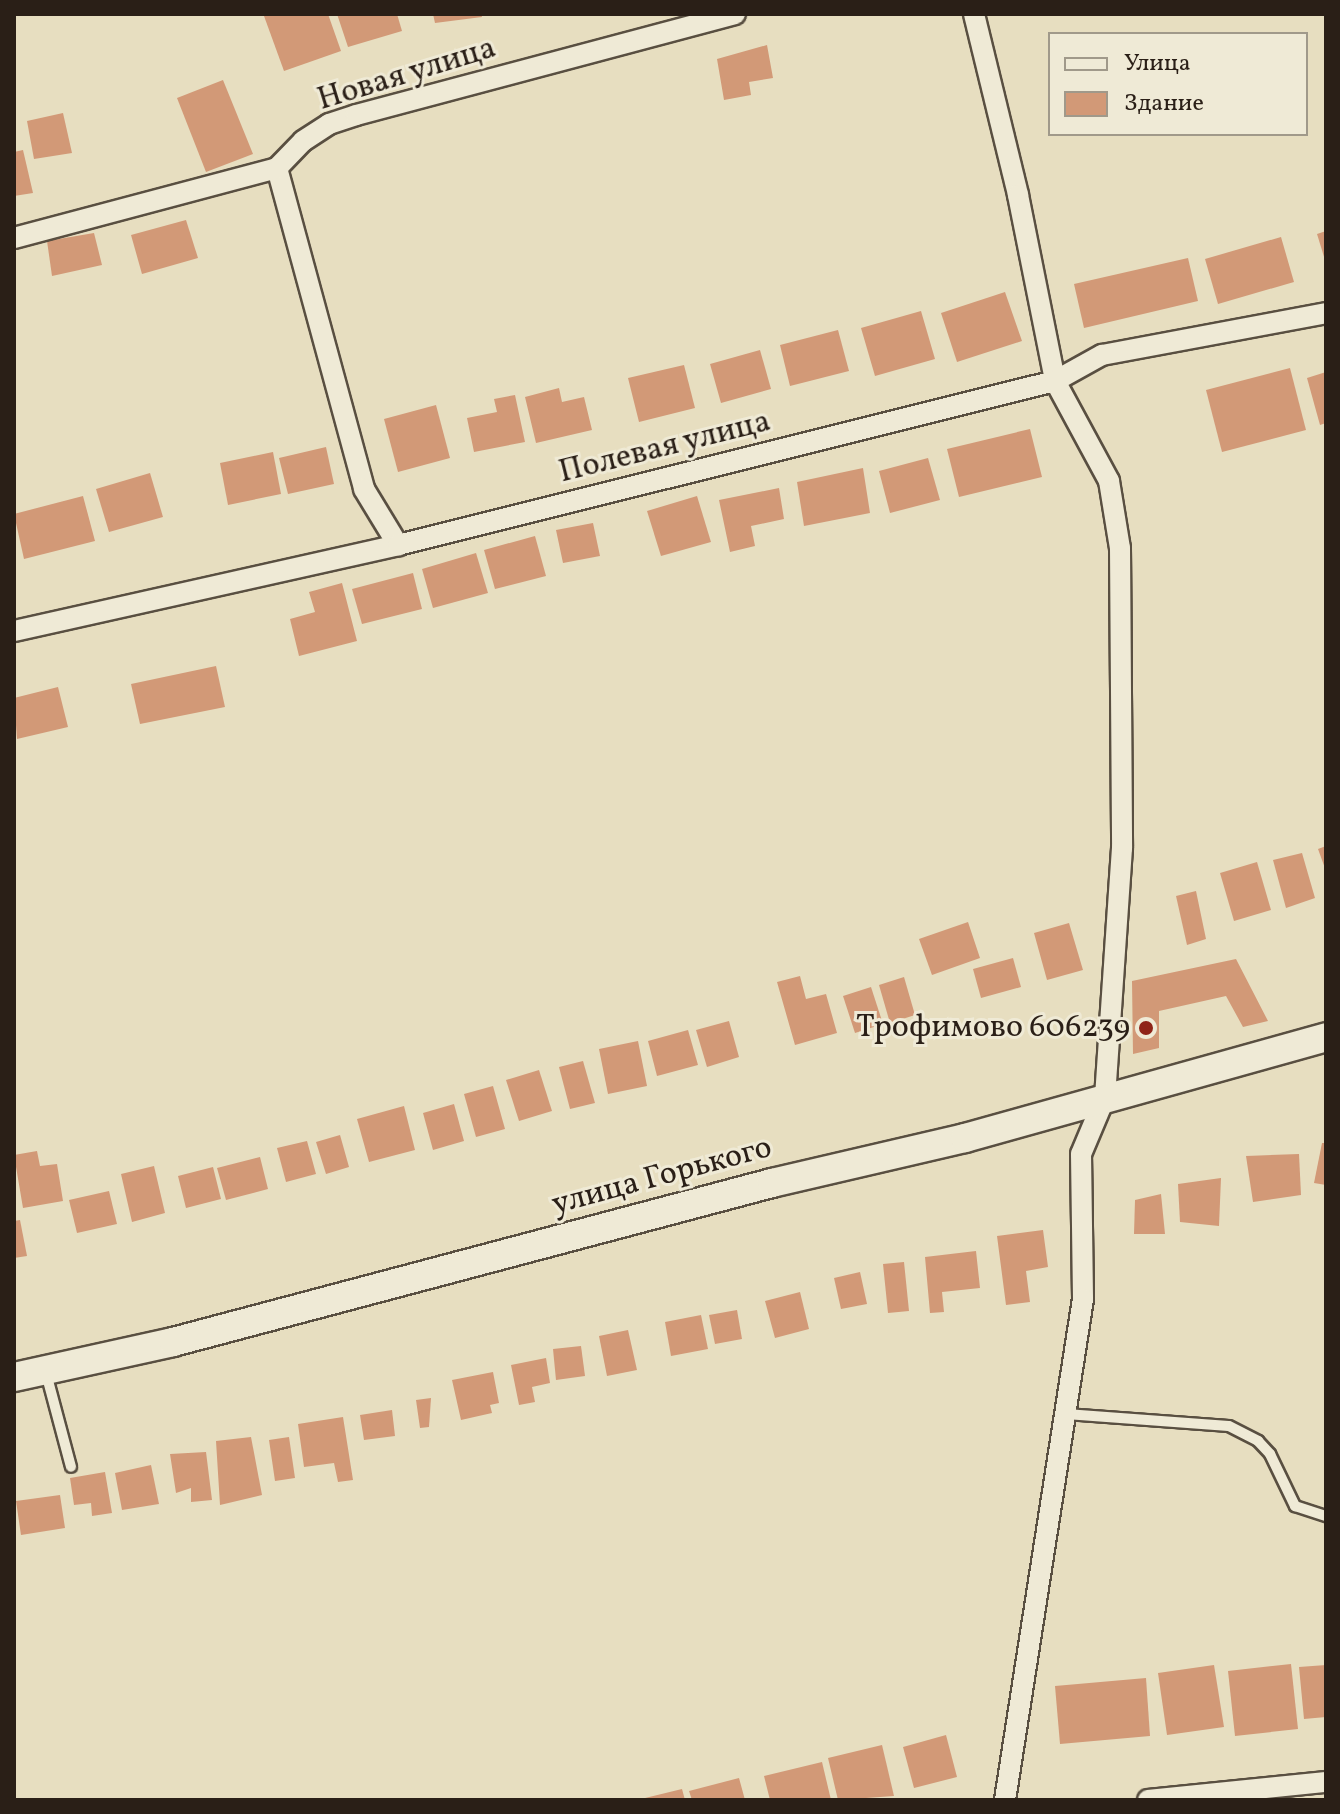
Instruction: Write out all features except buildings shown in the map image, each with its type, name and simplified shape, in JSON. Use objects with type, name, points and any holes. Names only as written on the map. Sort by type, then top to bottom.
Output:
[{"type":"main road","name":"улица Горького","points":[[14,1377],[965,1138],[1326,1037]]},
{"type":"street","name":"Новая улица","points":[[14,238],[277,168],[329,124],[735,14]]},
{"type":"street","points":[[974,14],[1018,195],[1055,381],[1109,481],[1120,548],[1122,848],[1105,1097],[1081,1154],[1083,1299],[1005,1800]]},
{"type":"street","points":[[277,168],[364,489],[398,545]]},
{"type":"street","name":"Полевая улица","points":[[14,631],[398,545],[1055,381],[1102,355],[1326,313]]},
{"type":"street","points":[[1148,1800],[1326,1782]]},
{"type":"lane","points":[[46,1371],[71,1467]]},
{"type":"lane","points":[[1066,1414],[1229,1426],[1258,1441],[1270,1454],[1295,1506],[1326,1516]]},
{"type":"place","name":"Трофимово 606239","points":[[1146,1028]]}]
